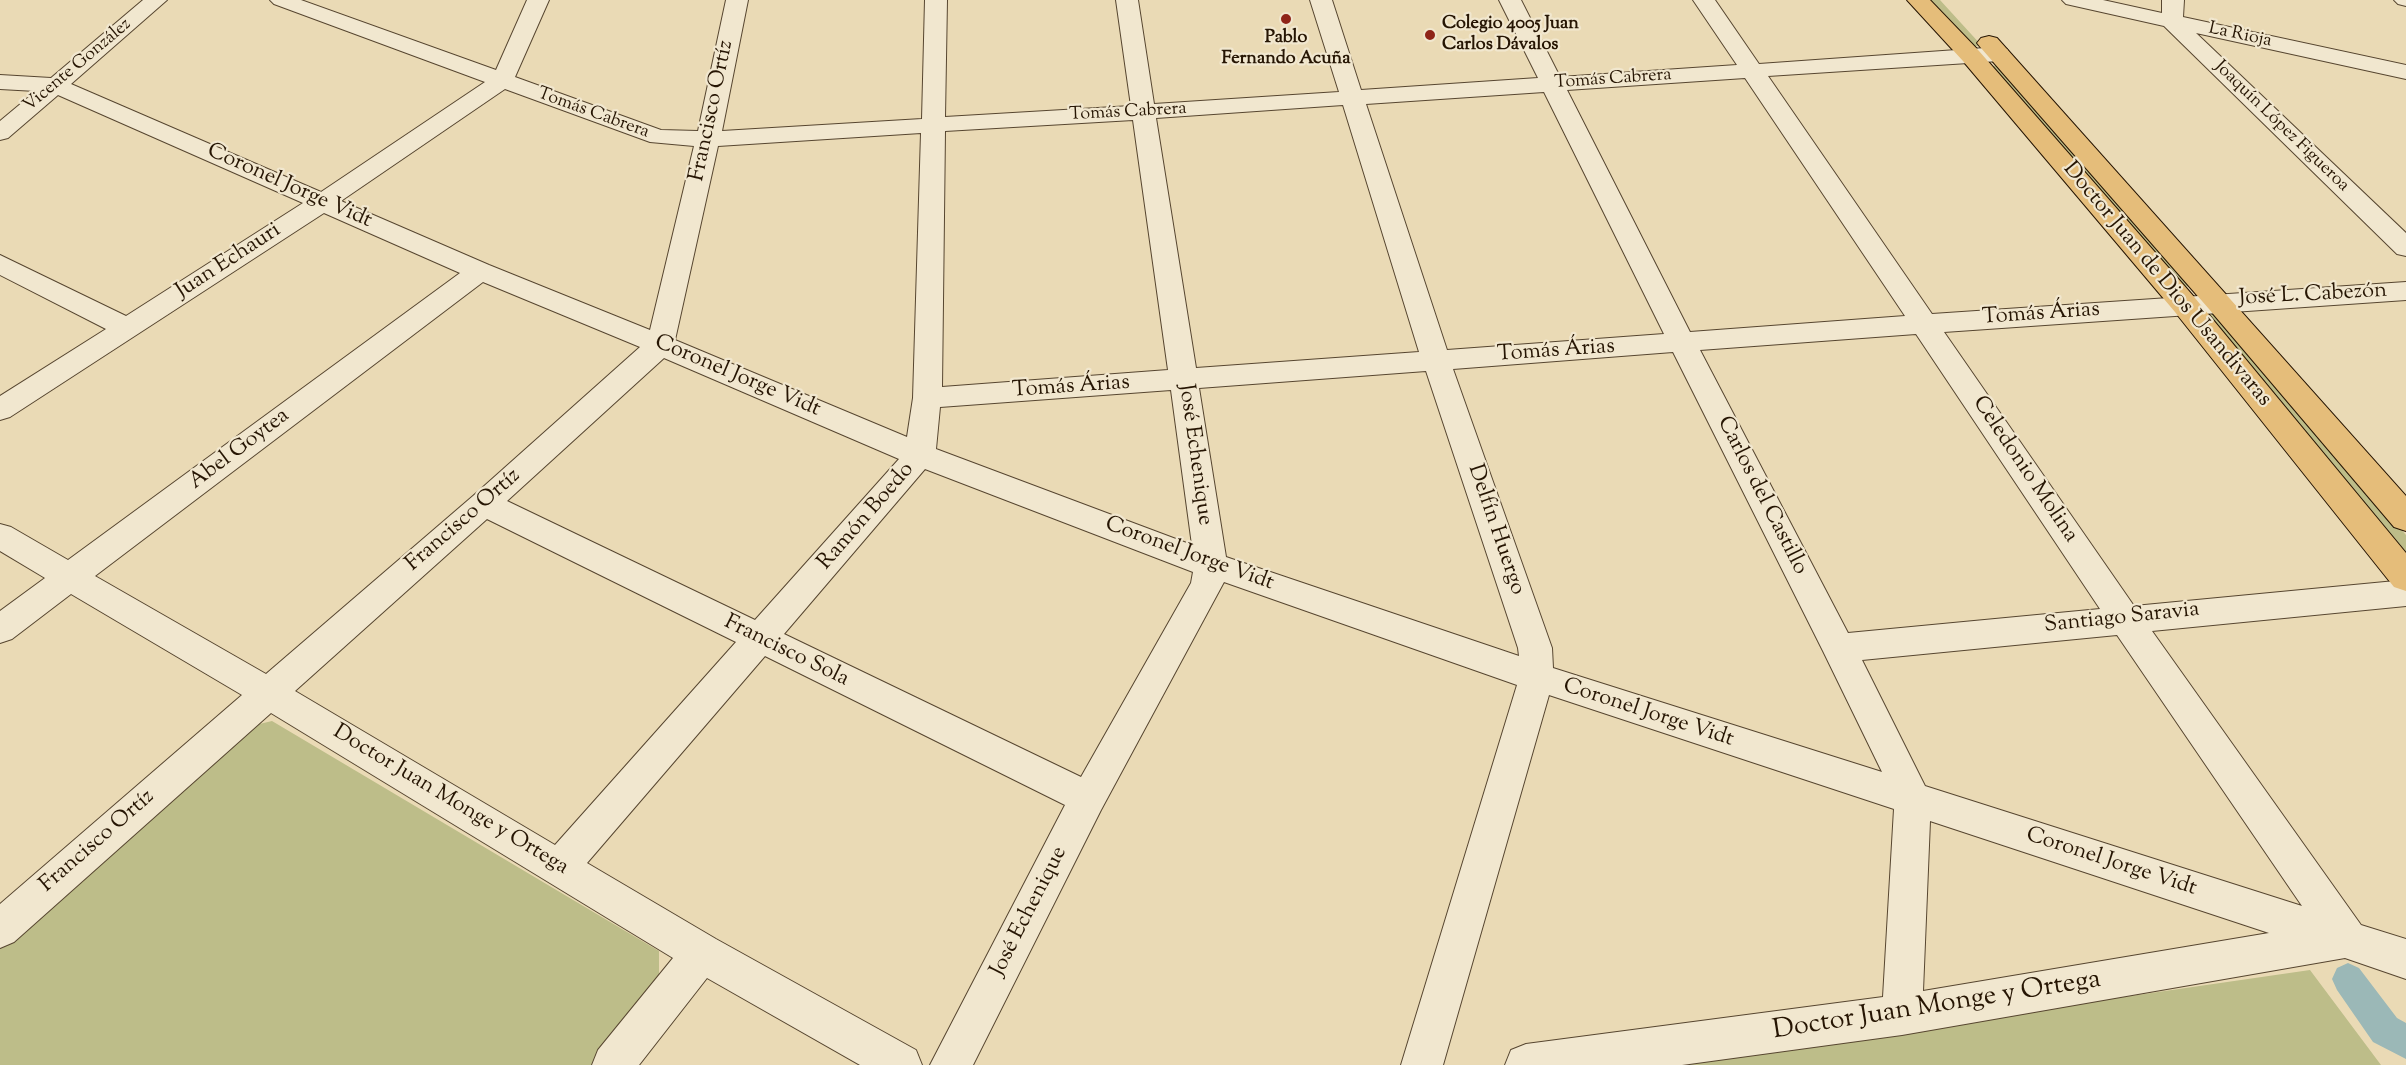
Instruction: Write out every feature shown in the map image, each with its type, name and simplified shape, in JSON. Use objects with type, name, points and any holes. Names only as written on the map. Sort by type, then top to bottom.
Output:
[{"type":"main road","name":"Doctor Juan de Dios Usandivaras","points":[[1918,0],[1971,56],[2185,305],[2406,577]]},
{"type":"main road","name":"Doctor Juan de Dios Usandivaras","points":[[1949,0],[2219,302],[2406,518]]},
{"type":"street","name":"Vicente González","points":[[0,133],[156,0]]},
{"type":"street","name":"Tomás Cabrera","points":[[281,0],[658,137],[708,139],[1999,54]]},
{"type":"street","points":[[502,81],[538,0]]},
{"type":"street","name":"Francisco Ortíz","points":[[0,929],[484,504],[660,345],[708,139],[737,0]]},
{"type":"street","name":"Ramón Boedo","points":[[561,867],[920,455],[927,398],[936,0]]},
{"type":"street","name":"José Echenique","points":[[951,1065],[1088,798],[1207,584],[1211,565],[1127,0]]},
{"type":"street","name":"Delfín Huergo","points":[[1321,0],[1436,360],[1535,648],[1537,677],[1422,1065]]},
{"type":"street","name":"Carlos del Castillo","points":[[1510,0],[1682,343],[1839,648],[1913,799],[1902,1016]]},
{"type":"street","name":"Celedonio Molina","points":[[1704,0],[2125,619],[2347,939]]},
{"type":"street","name":"La Rioja","points":[[2073,0],[2173,11],[2406,72]]},
{"type":"street","name":"Joaquín López Figueroa","points":[[2173,11],[2406,248]]},
{"type":"street","name":"Juan Echauri","points":[[0,410],[323,202],[502,81]]},
{"type":"street","name":"Coronel Jorge Vidt","points":[[0,82],[54,85],[480,271],[920,455],[1211,565],[1537,677],[2406,959]]},
{"type":"street","points":[[0,264],[127,328]]},
{"type":"street","name":"Abel Goytea","points":[[0,629],[480,271]]},
{"type":"street","name":"José L. Cabezón","points":[[2185,305],[2406,291]]},
{"type":"street","name":"Tomás Árias","points":[[927,398],[2185,305]]},
{"type":"street","name":"Francisco Sola","points":[[484,504],[1088,798]]},
{"type":"street","name":"Doctor Juan Monge y Ortega","points":[[0,536],[561,867],[702,954],[901,1065]]},
{"type":"street","name":"Santiago Saravia","points":[[1839,648],[2406,593]]},
{"type":"street","name":"Doctor Juan Monge y Ortega","points":[[1526,1065],[1902,1016],[2347,939]]},
{"type":"street","points":[[613,1065],[702,954]]},
{"type":"green space","points":[[1928,0],[1940,0],[1982,46],[1973,46]]},
{"type":"green space","points":[[1999,65],[2192,287],[2184,286],[1994,69],[1993,66]]},
{"type":"green space","points":[[2212,310],[2406,535],[2406,553],[2208,316],[2207,311]]},
{"type":"green space","points":[[272,721],[659,951],[659,981],[592,1065],[0,1065],[0,944],[247,727]]},
{"type":"green space","points":[[2310,970],[2381,1065],[1654,1065]]},
{"type":"water","points":[[2362,985],[2390,1024],[2406,1033],[2406,1048],[2382,1034],[2347,986]]},
{"type":"waterway","points":[[2348,979],[2385,1030],[2406,1042]]},
{"type":"place","name":"Pablo Fernando Acuña","points":[[1286,19]]},
{"type":"place","name":"Colegio 4005 Juan Carlos Dávalos","points":[[1430,35]]}]
